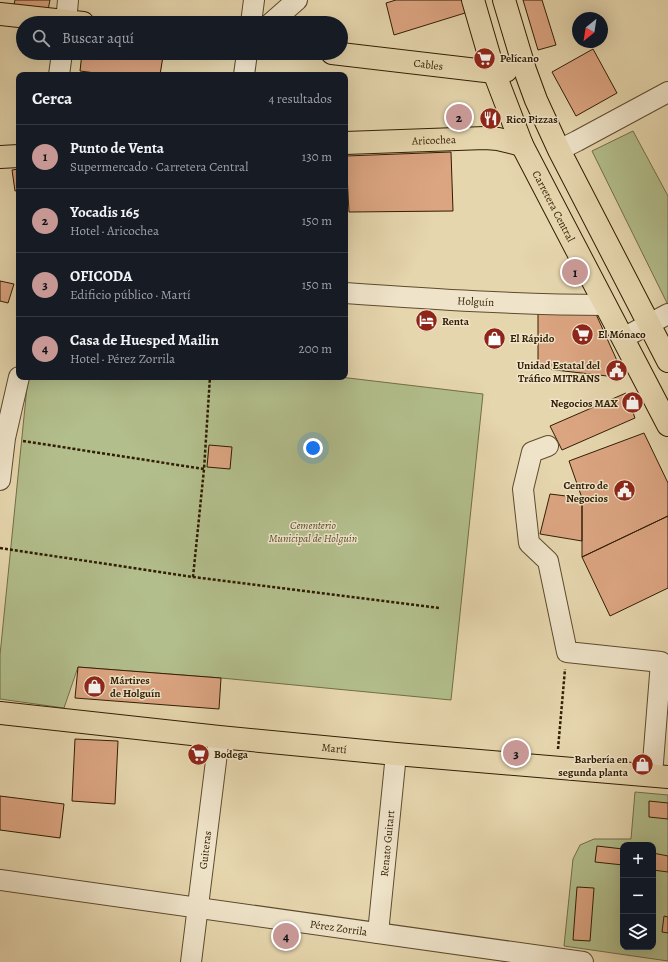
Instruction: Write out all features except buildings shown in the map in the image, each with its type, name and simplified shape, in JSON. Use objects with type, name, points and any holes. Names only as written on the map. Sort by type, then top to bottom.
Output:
[{"type":"main road","name":"Carretera Central","points":[[473,0],[494,72],[522,145],[668,425]]},
{"type":"main road","points":[[504,0],[525,70],[536,100],[559,150],[668,361]]},
{"type":"main road","points":[[0,14],[47,16]]},
{"type":"main road","name":"Cables","points":[[348,55],[494,72],[525,70]]},
{"type":"main road","name":"Aricochea","points":[[348,143],[485,138],[498,139],[522,145]]},
{"type":"main road","points":[[0,157],[16,156]]},
{"type":"main road","name":"Martí","points":[[0,713],[219,737],[396,754],[660,776]]},
{"type":"street","points":[[252,16],[254,0]]},
{"type":"street","points":[[279,16],[297,0]]},
{"type":"street","points":[[59,72],[61,60]]},
{"type":"street","points":[[244,72],[246,60]]},
{"type":"street","points":[[559,150],[668,92]]},
{"type":"street","name":"Holguín","points":[[348,293],[468,302],[606,305]]},
{"type":"street","points":[[623,338],[668,314]]},
{"type":"street","points":[[0,480],[3,438],[18,380]]},
{"type":"street","points":[[548,446],[532,452],[522,489],[529,543],[548,561],[567,652],[661,662],[660,776]]},
{"type":"street","name":"Guiteras","points":[[190,962],[219,737]]},
{"type":"street","name":"Renato Guitart","points":[[378,933],[396,754]]},
{"type":"street","name":"Pérez Zorrila","points":[[0,880],[583,962]]},
{"type":"path","points":[[193,577],[204,469],[210,380]]},
{"type":"path","points":[[3,438],[204,469]]},
{"type":"path","points":[[0,548],[193,577],[439,608]]},
{"type":"path","points":[[556,768],[567,652]]},
{"type":"green space","points":[[633,131],[668,196],[668,305],[592,151]]},
{"type":"green space","name":"Cementerio Municipal de Holguín","points":[[348,378],[483,394],[451,700],[221,678],[78,667],[64,708],[0,699],[0,655],[28,380],[348,380]]},
{"type":"green space","points":[[635,792],[668,795],[668,961],[564,946],[573,859],[580,845],[594,839],[631,839]]},
{"type":"place","name":"Pelícano","points":[[484,58]]},
{"type":"place","name":"Yocadis 165","points":[[459,117]]},
{"type":"place","name":"Rico Pizzas","points":[[490,119]]},
{"type":"place","name":"Punto de Venta","points":[[575,272]]},
{"type":"place","name":"Renta","points":[[427,321]]},
{"type":"place","name":"El Mónaco","points":[[583,334]]},
{"type":"place","name":"El Rápido","points":[[494,338]]},
{"type":"place","name":"Unidad Estatal del Tráfico MITRANS","points":[[616,371]]},
{"type":"place","name":"Negocios MAX","points":[[633,403]]},
{"type":"place","name":"Centro de Negocios","points":[[624,491]]},
{"type":"place","name":"Mártires de Holguín","points":[[95,686]]},
{"type":"place","name":"OFICODA","points":[[516,753]]},
{"type":"place","name":"Bodega","points":[[199,754]]},
{"type":"place","name":"Barbería en segunda planta","points":[[643,765]]},
{"type":"place","name":"Casa de Huesped Mailin","points":[[286,936]]}]
